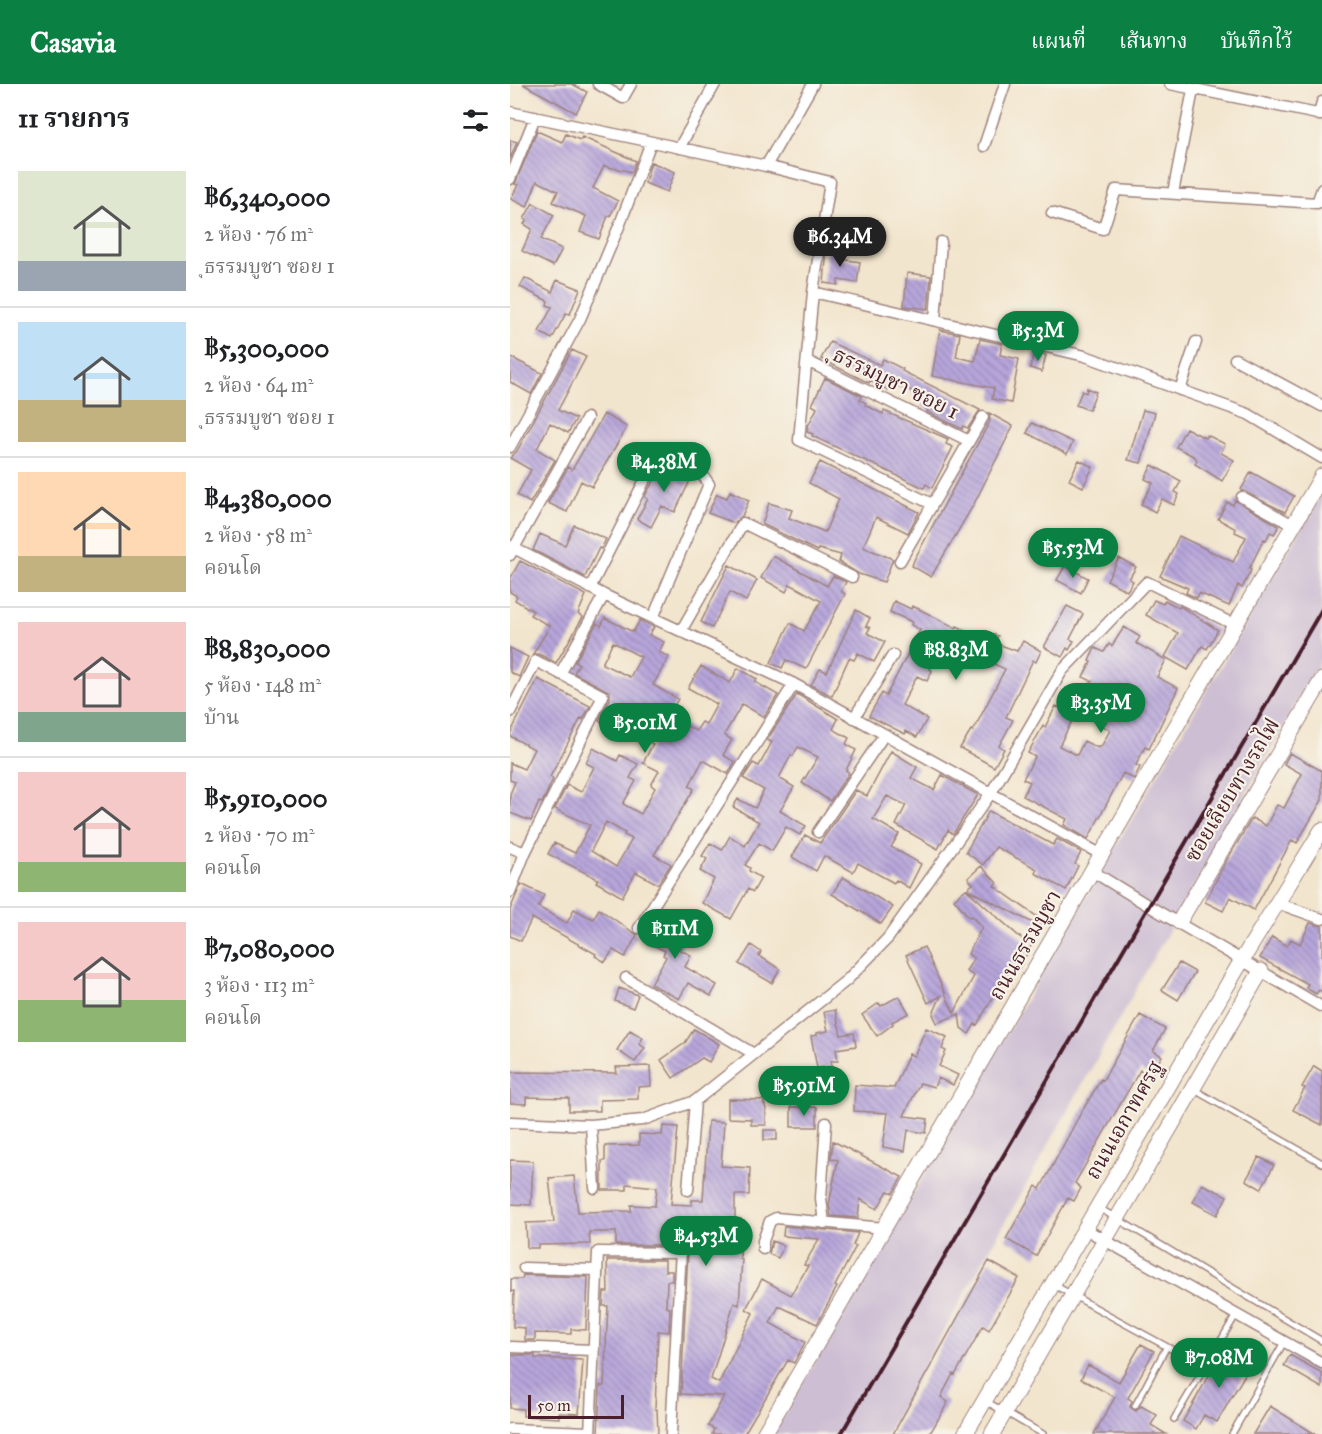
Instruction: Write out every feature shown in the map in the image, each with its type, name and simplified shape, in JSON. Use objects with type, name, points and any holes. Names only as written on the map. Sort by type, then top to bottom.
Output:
[{"type":"main road","name":"ถนนธรรมบูชา","points":[[764,1434],[1322,476]]},
{"type":"main road","name":"ซอยเลียบทางรถไฟ","points":[[1179,922],[1322,680]]},
{"type":"main road","name":"ถนนเอกาทศรฐ","points":[[965,1434],[1242,960],[1322,830]]},
{"type":"main road","points":[[992,1434],[1260,971]]},
{"type":"street","points":[[598,84],[622,98],[631,84]]},
{"type":"street","points":[[679,148],[715,84]]},
{"type":"street","points":[[510,112],[766,166],[813,84]]},
{"type":"street","points":[[984,146],[1005,84]]},
{"type":"street","points":[[1170,84],[1193,90],[1215,89],[1321,115],[1322,102]]},
{"type":"street","points":[[1173,194],[1193,90]]},
{"type":"street","points":[[510,179],[535,117]]},
{"type":"street","points":[[510,447],[580,319],[620,224],[651,141]]},
{"type":"street","name":"ุธรรมบูชา ซอย 1","points":[[766,166],[830,182],[813,292],[800,441],[932,504]]},
{"type":"street","points":[[1052,213],[1103,229],[1116,190],[1317,203],[1322,189]]},
{"type":"street","points":[[935,320],[941,242]]},
{"type":"street","points":[[813,292],[1086,356],[1248,414],[1322,458]]},
{"type":"street","points":[[1180,390],[1196,342]]},
{"type":"street","points":[[1235,359],[1322,406]]},
{"type":"street","name":"ุธรรมบูชา ซอย 1","points":[[807,361],[969,441]]},
{"type":"street","points":[[587,417],[511,550],[794,684],[1102,855]]},
{"type":"street","name":"ุธรรมบูชา ซอย 1","points":[[900,561],[983,417]]},
{"type":"street","points":[[590,588],[651,470],[661,454],[669,455],[702,473],[709,484],[653,618]]},
{"type":"street","points":[[1242,497],[1293,525]]},
{"type":"street","points":[[681,631],[743,523],[852,577]]},
{"type":"street","points":[[510,1126],[591,1125],[643,1120],[695,1101],[847,980],[888,938],[991,792],[1062,671],[1147,582],[1235,625]]},
{"type":"street","points":[[560,674],[604,595]]},
{"type":"street","points":[[854,718],[894,655]]},
{"type":"street","points":[[510,712],[536,661],[603,696],[525,853],[510,892]]},
{"type":"street","points":[[639,928],[794,684]]},
{"type":"street","points":[[818,832],[884,735]]},
{"type":"street","points":[[510,847],[525,853]]},
{"type":"street","points":[[1092,871],[1322,1007]]},
{"type":"street","points":[[1277,903],[1322,919]]},
{"type":"street","points":[[626,978],[754,1054]]},
{"type":"street","points":[[688,1190],[695,1101]]},
{"type":"street","points":[[824,1223],[821,1198],[826,1124]]},
{"type":"street","points":[[591,1125],[595,1188]]},
{"type":"street","points":[[763,1249],[763,1241],[772,1219],[884,1228]]},
{"type":"street","points":[[1085,1229],[1322,1364]]},
{"type":"street","points":[[671,1434],[682,1231]]},
{"type":"street","points":[[510,1429],[590,1433],[597,1252],[680,1253]]},
{"type":"street","points":[[524,1268],[597,1270]]},
{"type":"street","points":[[511,1347],[593,1350]]},
{"type":"lane","points":[[1192,1089],[1322,1163]]},
{"type":"lane","points":[[1097,1208],[1322,1341]]},
{"type":"lane","points":[[1052,1284],[1204,1367]]},
{"type":"lane","points":[[1174,1419],[1236,1315]]},
{"type":"lane","points":[[1232,1434],[1284,1342]]},
{"type":"lane","points":[[1135,1406],[1166,1348]]},
{"type":"lane","points":[[985,1401],[1043,1434]]},
{"type":"shaded area","points":[[1322,493],[1322,658],[886,1434],[773,1434]]},
{"type":"building","points":[[523,84],[572,84],[587,92],[576,113]]},
{"type":"building","points":[[537,131],[562,142],[566,134],[580,140],[582,137],[636,161],[632,172],[604,166],[593,188],[618,201],[608,216],[599,239],[580,232],[586,216],[553,202],[558,191],[537,181],[527,207],[511,199]]},
{"type":"building","points":[[510,140],[517,142],[510,159]]},
{"type":"building","points":[[651,162],[675,172],[667,192],[645,183]]},
{"type":"building","points":[[533,203],[554,215],[541,239],[562,249],[553,266],[522,251],[532,229],[524,224],[527,220],[524,219]]},
{"type":"building","points":[[827,248],[841,249],[840,259],[860,262],[857,283],[838,280],[838,285],[824,283]]},
{"type":"building","points":[[907,273],[931,276],[928,309],[904,306]]},
{"type":"building","points":[[525,278],[552,292],[557,280],[580,289],[570,314],[566,313],[552,339],[539,332],[552,307],[547,305],[548,301],[520,287]]},
{"type":"building","points":[[940,330],[960,334],[956,357],[975,361],[980,339],[1002,344],[1000,355],[1019,359],[1011,403],[992,399],[994,388],[932,376]]},
{"type":"building","points":[[830,342],[880,365],[883,359],[980,410],[968,428],[963,426],[962,429],[927,412],[928,410],[922,406],[927,396],[897,386],[896,389],[890,386],[888,390],[821,359]]},
{"type":"building","points":[[572,350],[586,357],[558,410],[576,419],[568,433],[550,423],[537,449],[555,460],[530,503],[517,495],[531,470],[510,458],[517,451]]},
{"type":"building","points":[[1034,352],[1046,355],[1042,372],[1030,368]]},
{"type":"building","points":[[510,357],[542,373],[531,394],[510,382]]},
{"type":"building","points":[[825,378],[862,396],[860,400],[866,403],[865,405],[883,414],[884,411],[948,439],[946,444],[953,447],[932,488],[926,484],[924,488],[807,432],[817,408],[812,405]]},
{"type":"building","points":[[1087,388],[1096,392],[1089,410],[1076,405],[1082,391],[1086,393]]},
{"type":"building","points":[[1143,410],[1155,413],[1141,463],[1128,460]]},
{"type":"building","points":[[989,413],[1013,426],[974,504],[931,577],[912,566],[914,560],[990,421]]},
{"type":"building","points":[[604,414],[627,427],[592,487],[581,481],[567,512],[548,503],[568,467],[572,470]]},
{"type":"building","points":[[1032,423],[1073,442],[1067,454],[1027,433]]},
{"type":"building","points":[[1186,428],[1205,438],[1207,435],[1225,444],[1221,453],[1234,460],[1222,481],[1195,464],[1197,460],[1195,457],[1176,447]]},
{"type":"building","points":[[1079,460],[1093,467],[1083,487],[1069,480]]},
{"type":"building","points":[[820,462],[919,512],[908,533],[876,517],[863,547],[893,559],[884,582],[859,574],[839,562],[841,555],[818,549],[817,551],[762,524],[769,503],[792,510],[789,518],[825,532],[839,499],[809,483]]},
{"type":"building","points":[[664,463],[692,476],[675,512],[662,506],[651,527],[637,519],[648,499],[645,497],[646,494]]},
{"type":"building","points":[[1152,465],[1181,481],[1175,492],[1179,494],[1174,505],[1162,499],[1155,512],[1141,504],[1153,483],[1145,479]]},
{"type":"building","points":[[1251,472],[1294,496],[1285,512],[1241,490]]},
{"type":"building","points":[[730,491],[749,500],[742,516],[734,523],[708,513],[717,494],[727,498]]},
{"type":"building","points":[[1235,500],[1279,526],[1274,534],[1270,532],[1266,540],[1264,539],[1242,588],[1238,585],[1229,606],[1199,593],[1197,598],[1186,593],[1188,588],[1160,576],[1179,536],[1233,562],[1246,537],[1218,519],[1227,502],[1233,505]]},
{"type":"building","points":[[574,525],[606,539],[585,577],[533,550],[540,534],[565,545]]},
{"type":"building","points":[[773,556],[827,586],[833,576],[846,582],[841,591],[845,594],[806,669],[786,660],[782,668],[771,663],[790,623],[804,631],[821,601],[790,584],[786,592],[761,578]]},
{"type":"building","points":[[1119,558],[1136,567],[1129,579],[1133,581],[1127,591],[1107,580]]},
{"type":"building","points":[[520,561],[586,595],[578,614],[583,617],[556,663],[539,654],[533,654],[550,626],[530,615],[533,611],[515,600],[517,596],[510,592],[510,579]]},
{"type":"building","points":[[729,565],[757,580],[746,601],[730,592],[712,628],[701,622]]},
{"type":"building","points":[[1065,566],[1088,578],[1081,593],[1057,580]]},
{"type":"building","points":[[1154,600],[1163,604],[1165,600],[1179,608],[1180,606],[1218,630],[1207,649],[1202,646],[1188,670],[1165,657],[1178,633],[1146,615]]},
{"type":"building","points":[[894,601],[911,609],[912,606],[982,638],[985,631],[998,636],[995,643],[1017,651],[1023,641],[1041,651],[1036,662],[1033,660],[1006,717],[1013,720],[999,746],[1004,749],[994,767],[960,748],[971,730],[973,731],[1005,669],[987,661],[989,658],[965,648],[964,650],[945,641],[930,669],[932,671],[927,681],[917,676],[902,705],[927,719],[917,737],[906,731],[905,734],[869,716],[882,693],[886,696],[920,630],[911,625],[912,622],[890,612]]},
{"type":"building","points":[[1067,606],[1083,614],[1070,639],[1074,641],[1062,657],[1044,647]]},
{"type":"building","points":[[856,610],[870,618],[866,626],[870,628],[867,633],[885,642],[874,662],[858,653],[854,660],[849,658],[832,696],[811,685],[820,669],[827,672]]},
{"type":"building","points":[[605,618],[633,632],[640,620],[654,627],[649,635],[664,642],[659,652],[669,657],[653,685],[678,699],[668,716],[696,731],[702,722],[706,724],[717,704],[688,688],[701,666],[730,683],[738,668],[757,679],[755,682],[778,695],[764,717],[742,704],[724,735],[732,740],[723,755],[735,762],[728,774],[703,760],[689,786],[694,789],[654,855],[671,864],[658,884],[636,872],[622,897],[596,882],[598,879],[548,854],[554,843],[575,853],[590,825],[555,809],[567,785],[581,792],[594,767],[586,763],[593,748],[617,761],[620,755],[638,764],[630,778],[636,781],[623,804],[641,814],[655,788],[651,785],[659,771],[643,763],[653,744],[649,742],[653,735],[629,722],[623,732],[599,721],[610,699],[610,692],[574,673],[579,664],[575,662],[597,623],[601,626]],"holes":[[[613,642],[641,657],[630,677],[602,664]],[[606,822],[632,839],[616,867],[591,851]]]},
{"type":"building","points":[[1124,627],[1140,637],[1136,643],[1166,660],[1157,677],[1178,688],[1149,749],[1145,747],[1136,765],[1140,767],[1134,779],[1123,773],[1088,839],[1064,825],[1067,819],[1023,796],[1030,782],[1023,779],[1035,757],[1028,753],[1056,706],[1075,715],[1059,746],[1077,755],[1084,741],[1098,748],[1101,747],[1110,730],[1079,713],[1092,681],[1083,677],[1095,648],[1104,652],[1109,644],[1112,646]]},
{"type":"building","points":[[510,648],[528,657],[519,677],[510,672]]},
{"type":"building","points":[[538,679],[590,706],[583,719],[581,718],[550,777],[553,779],[531,821],[510,813],[510,794],[515,782],[510,780],[510,763],[524,769],[534,749],[510,734]]},
{"type":"building","points":[[797,694],[838,719],[833,729],[849,738],[846,744],[856,750],[846,770],[849,773],[830,801],[802,783],[818,757],[798,747],[793,756],[791,755],[779,778],[794,787],[780,811],[806,826],[800,835],[786,827],[772,851],[759,843],[745,865],[750,868],[749,871],[761,878],[753,892],[748,889],[731,919],[702,903],[714,879],[700,871],[707,859],[702,856],[710,843],[722,850],[730,836],[745,846],[759,822],[733,807],[738,799],[755,808],[764,790],[743,778],[753,763],[759,766],[772,742],[767,740]]},
{"type":"building","points":[[891,751],[917,767],[911,778],[934,790],[942,775],[978,795],[953,834],[948,830],[938,849],[896,825],[906,805],[887,796],[873,819],[899,834],[891,847],[921,864],[909,888],[896,880],[894,883],[858,863],[853,872],[824,856],[816,871],[792,857],[805,835],[820,843],[856,790],[867,796]]},
{"type":"building","points":[[1290,753],[1322,771],[1322,800],[1297,843],[1292,840],[1254,910],[1230,897],[1223,911],[1205,902],[1252,818],[1266,826],[1277,805],[1284,808],[1302,774],[1284,764]]},
{"type":"building","points":[[989,811],[1053,845],[1057,839],[1081,852],[1075,864],[1078,866],[1066,890],[1035,873],[1037,869],[996,847],[983,865],[966,852]]},
{"type":"building","points":[[981,866],[997,883],[994,886],[1043,921],[1039,926],[967,889],[973,884],[968,878]]},
{"type":"building","points":[[843,877],[893,907],[881,924],[832,894]]},
{"type":"building","points":[[521,884],[544,895],[538,907],[567,923],[574,909],[593,919],[599,909],[637,935],[625,957],[613,950],[605,962],[595,956],[596,954],[532,918],[521,941],[510,936],[510,910]]},
{"type":"building","points":[[966,889],[1022,939],[1032,944],[1018,970],[1011,966],[977,1025],[975,1024],[969,1034],[961,1028],[959,1014],[937,1023],[933,1014],[941,996],[928,1003],[906,955],[924,947],[954,1013],[974,976],[966,971],[974,958],[968,954],[982,927],[971,916],[969,917],[954,899]]},
{"type":"building","points":[[659,916],[678,926],[681,922],[692,927],[680,950],[691,955],[685,967],[717,985],[711,996],[688,983],[679,999],[651,984],[666,957],[663,955],[665,951],[645,941]]},
{"type":"building","points":[[1310,923],[1322,926],[1322,992],[1319,990],[1316,994],[1306,988],[1308,984],[1260,958],[1272,937],[1287,946],[1291,939],[1300,944]]},
{"type":"building","points":[[751,945],[761,952],[759,956],[780,969],[772,983],[739,964]]},
{"type":"building","points":[[1179,963],[1195,972],[1178,1000],[1162,990]]},
{"type":"building","points":[[619,988],[638,995],[633,1008],[615,1001]]},
{"type":"building","points":[[899,996],[909,1013],[892,1022],[893,1024],[877,1036],[862,1015],[879,1003],[881,1006]]},
{"type":"building","points":[[835,1010],[841,1035],[854,1033],[856,1046],[836,1049],[838,1061],[831,1061],[832,1066],[817,1068],[811,1036],[828,1031],[824,1012]]},
{"type":"building","points":[[1140,1015],[1165,1029],[1153,1051],[1162,1056],[1150,1076],[1140,1070],[1075,1183],[1081,1188],[1074,1201],[1068,1198],[1036,1256],[1006,1239],[1036,1186],[1040,1189],[1078,1118],[1101,1079],[1103,1080]]},
{"type":"building","points":[[926,1028],[947,1037],[942,1049],[946,1051],[939,1066],[958,1075],[953,1085],[938,1078],[934,1087],[920,1083],[904,1116],[928,1119],[926,1133],[908,1130],[905,1151],[883,1147],[888,1113],[854,1111],[855,1085],[894,1088],[909,1054],[914,1056]]},
{"type":"building","points":[[694,1029],[719,1044],[709,1062],[702,1058],[673,1078],[661,1060],[685,1043]]},
{"type":"building","points":[[630,1030],[643,1038],[639,1044],[645,1048],[635,1062],[617,1050]]},
{"type":"building","points":[[650,1066],[651,1086],[638,1087],[638,1099],[600,1100],[600,1111],[569,1111],[569,1098],[526,1097],[526,1104],[510,1103],[510,1072],[617,1073],[616,1067]]},
{"type":"building","points":[[1314,1066],[1322,1071],[1322,1125],[1293,1110]]},
{"type":"building","points":[[728,1099],[763,1100],[766,1109],[766,1125],[751,1125],[751,1119],[728,1118]]},
{"type":"building","points":[[791,1107],[817,1107],[817,1127],[791,1127]]},
{"type":"building","points":[[708,1121],[724,1122],[721,1166],[750,1168],[749,1195],[735,1195],[735,1219],[741,1219],[740,1259],[742,1259],[739,1305],[734,1303],[711,1379],[719,1383],[753,1313],[746,1309],[762,1279],[791,1295],[808,1266],[804,1265],[819,1239],[783,1236],[784,1226],[858,1233],[853,1245],[856,1246],[817,1324],[779,1306],[770,1323],[805,1342],[794,1363],[788,1360],[744,1434],[712,1434],[714,1429],[708,1426],[724,1396],[681,1394],[689,1231],[687,1225],[676,1226],[674,1242],[665,1242],[665,1245],[616,1245],[616,1232],[589,1232],[590,1244],[538,1245],[538,1248],[527,1248],[526,1223],[554,1222],[549,1178],[574,1176],[578,1212],[631,1211],[631,1205],[655,1206],[657,1187],[627,1184],[627,1190],[602,1190],[602,1161],[605,1161],[605,1146],[639,1145],[639,1134],[662,1135],[663,1126],[678,1127],[671,1204],[692,1205],[692,1200],[703,1200]]},
{"type":"building","points":[[764,1130],[777,1130],[777,1140],[764,1140]]},
{"type":"building","points":[[833,1141],[902,1177],[893,1193],[888,1191],[877,1209],[860,1199],[858,1218],[831,1216],[829,1204],[838,1160],[831,1159]]},
{"type":"building","points":[[1259,1157],[1274,1165],[1261,1189],[1246,1180]]},
{"type":"building","points":[[510,1160],[533,1161],[531,1205],[510,1204]]},
{"type":"building","points":[[1202,1184],[1227,1196],[1217,1215],[1193,1202]]},
{"type":"building","points":[[772,1241],[784,1246],[778,1258],[769,1254]]},
{"type":"building","points":[[607,1260],[665,1260],[665,1271],[672,1271],[672,1281],[667,1281],[666,1307],[670,1308],[669,1332],[658,1331],[655,1409],[657,1409],[658,1434],[598,1434],[600,1386],[604,1386],[608,1306],[603,1306],[604,1292],[608,1292]]},
{"type":"building","points":[[989,1261],[1019,1278],[989,1330],[983,1326],[955,1375],[953,1374],[941,1397],[948,1402],[932,1430],[928,1434],[893,1434]]},
{"type":"building","points":[[523,1275],[588,1277],[586,1330],[571,1329],[571,1334],[535,1333],[535,1340],[525,1340],[525,1328],[513,1327],[514,1291],[511,1292],[511,1279],[522,1279]]},
{"type":"building","points":[[1141,1344],[1154,1351],[1128,1398],[1132,1401],[1130,1407],[1136,1411],[1141,1406],[1157,1415],[1151,1425],[1166,1434],[1094,1434],[1115,1397],[1081,1379],[1088,1365],[1119,1382]]},
{"type":"building","points":[[1245,1347],[1257,1354],[1217,1422],[1204,1415],[1196,1429],[1183,1421],[1219,1358],[1234,1366]]},
{"type":"building","points":[[511,1355],[583,1360],[579,1414],[559,1413],[559,1418],[523,1416],[523,1409],[510,1408]]},
{"type":"building","points":[[1290,1355],[1322,1373],[1322,1388],[1284,1366]]},
{"type":"building","points":[[1270,1406],[1315,1434],[1253,1434]]},
{"type":"railway","points":[[841,1434],[1322,609]]}]
